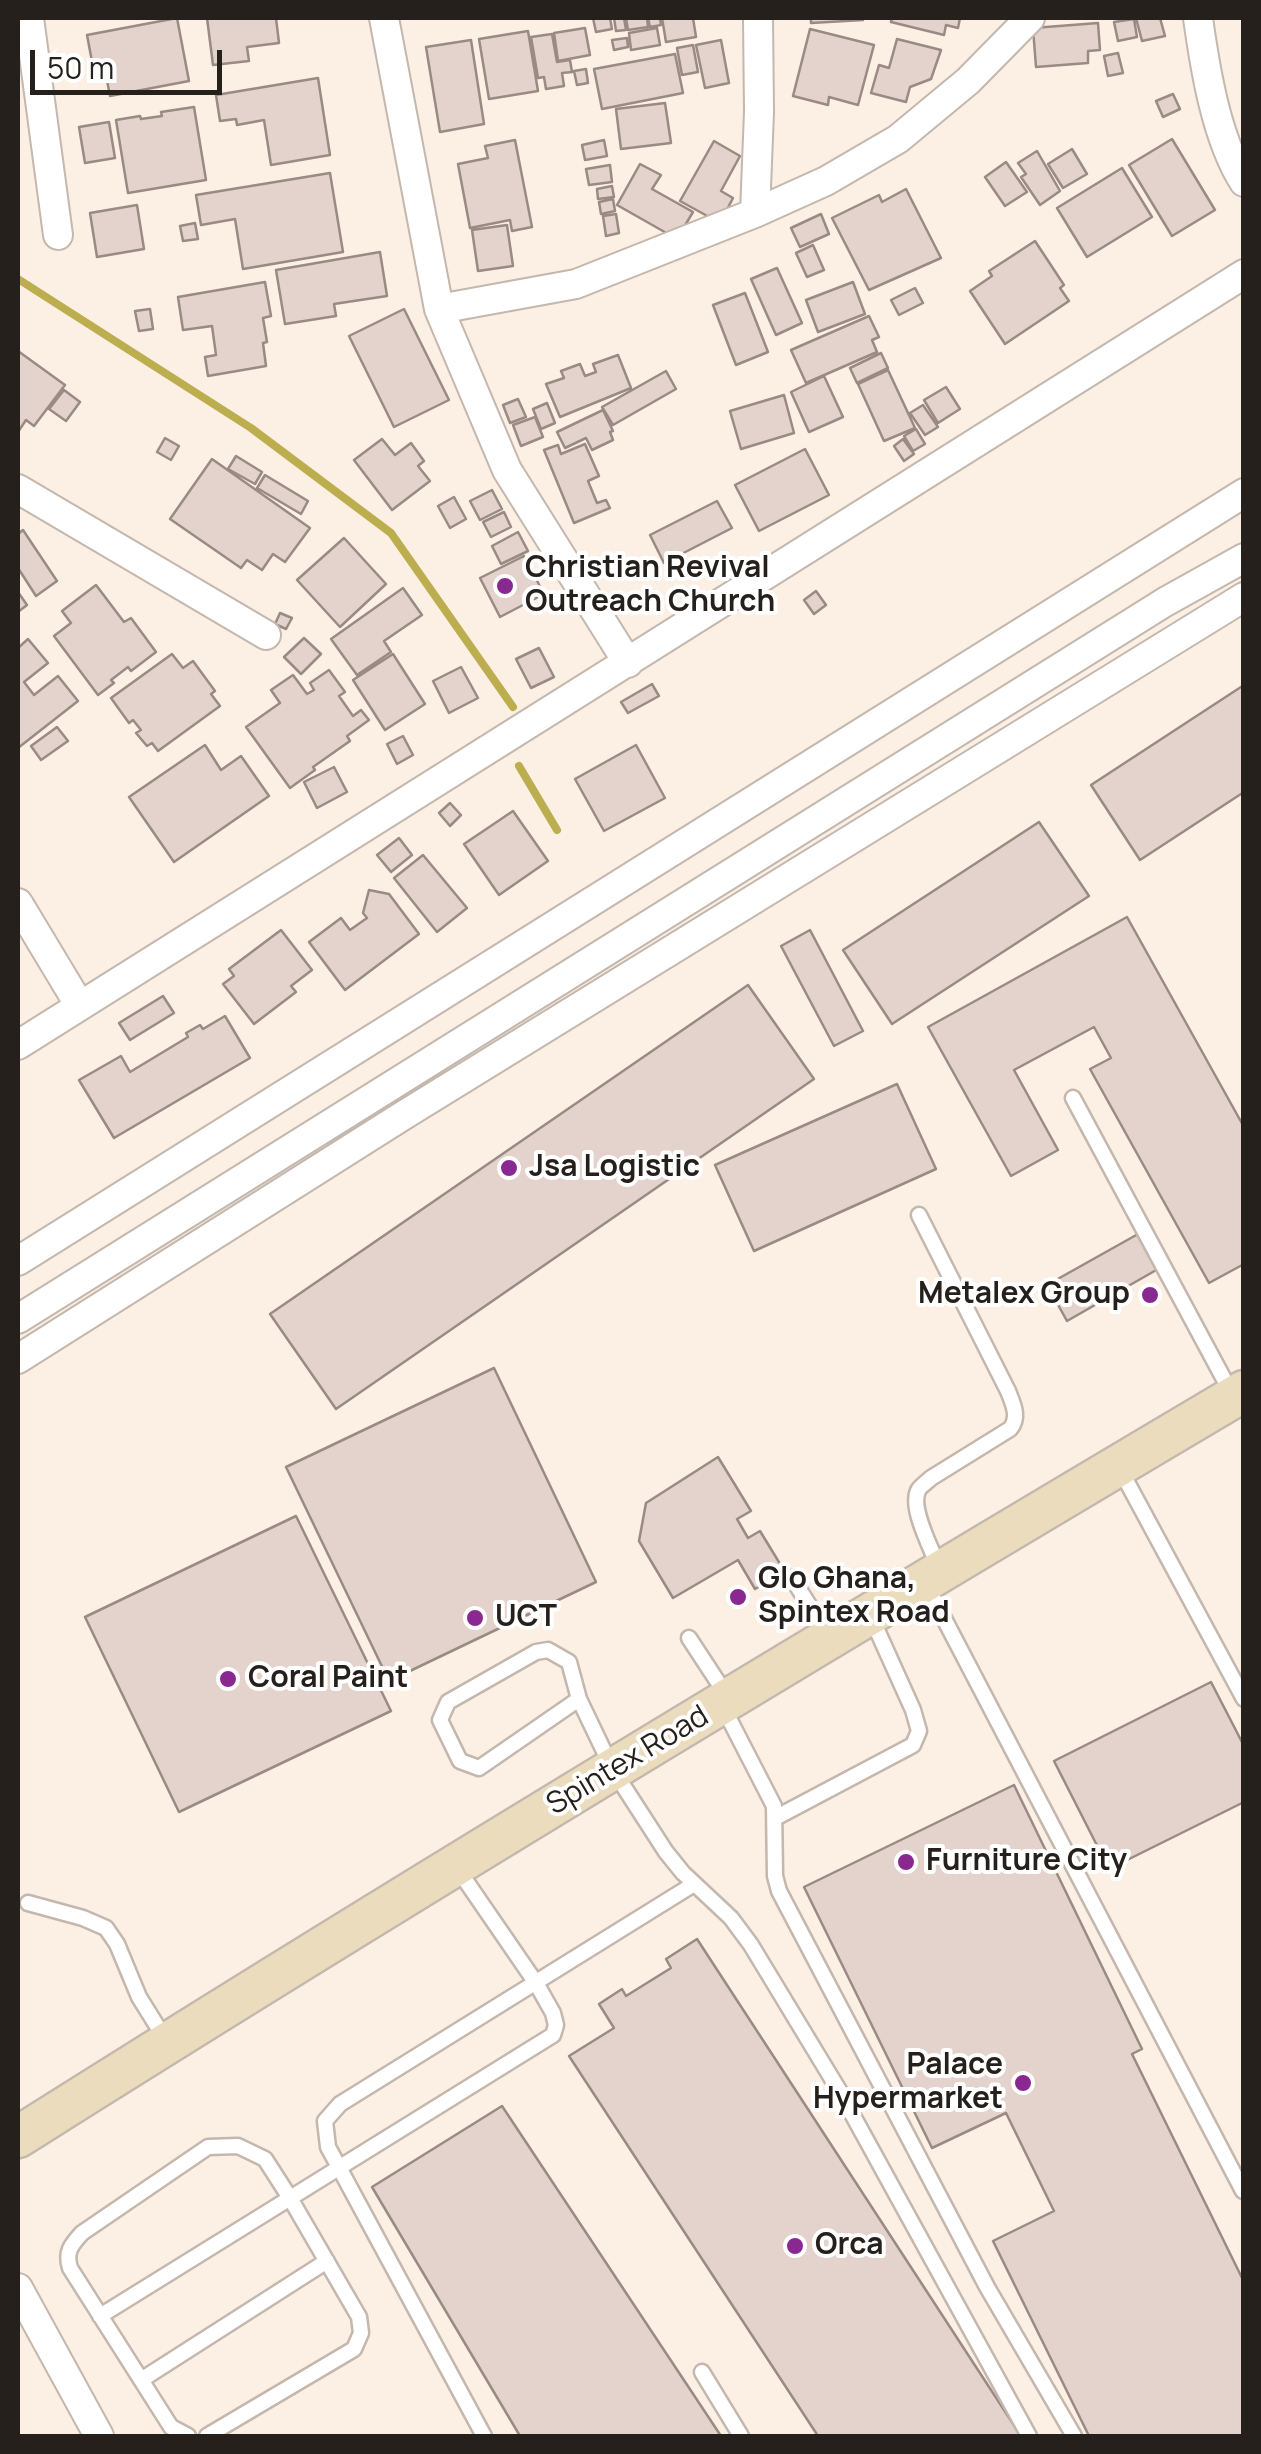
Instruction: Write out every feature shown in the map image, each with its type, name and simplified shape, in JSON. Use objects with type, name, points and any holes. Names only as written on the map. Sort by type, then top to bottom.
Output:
[{"type":"main road","name":"Spintex Road","points":[[18,2138],[829,1638],[1238,1394]]},
{"type":"street","points":[[29,18],[58,235]]},
{"type":"street","points":[[384,18],[439,309],[507,470],[628,663]]},
{"type":"street","points":[[754,214],[758,18]]},
{"type":"street","points":[[439,309],[576,284],[826,182],[898,140],[968,82],[1030,18]]},
{"type":"street","points":[[1198,18],[1206,70],[1226,141],[1244,182]]},
{"type":"street","points":[[18,1045],[1244,274]]},
{"type":"street","points":[[18,490],[266,635]]},
{"type":"street","points":[[18,1260],[1244,493]]},
{"type":"street","points":[[18,1319],[1165,602],[1244,558]]},
{"type":"street","points":[[18,1358],[1244,597]]},
{"type":"street","points":[[18,903],[80,1006]]},
{"type":"street","points":[[18,2288],[99,2436]]},
{"type":"lane","points":[[1072,1098],[1238,1394]]},
{"type":"lane","points":[[920,1215],[1016,1412],[1010,1429],[920,1488],[916,1499],[918,1514],[932,1576],[1244,2191]]},
{"type":"lane","points":[[1118,1466],[1244,1699]]},
{"type":"lane","points":[[792,1578],[829,1638]]},
{"type":"lane","points":[[775,1818],[913,1745],[918,1731],[913,1710],[870,1614]]},
{"type":"lane","points":[[690,1638],[774,1806],[775,1876],[779,1891],[987,2286],[1074,2436]]},
{"type":"lane","points":[[578,1699],[479,1768],[460,1761],[440,1720],[448,1702],[536,1652],[548,1650],[568,1662],[578,1699],[613,1770],[666,1852],[730,1918],[761,1961],[840,2092],[1029,2436]]},
{"type":"lane","points":[[100,2316],[553,2034],[553,2013],[536,1982],[456,1866]]},
{"type":"lane","points":[[484,2436],[328,2146],[325,2121],[340,2104],[694,1884]]},
{"type":"lane","points":[[28,1903],[106,1928],[117,1944],[139,1998],[168,2043]]},
{"type":"lane","points":[[188,2436],[171,2427],[67,2258],[70,2245],[82,2233],[208,2147],[238,2146],[265,2160],[290,2198],[359,2317],[361,2333],[354,2349],[208,2436]]},
{"type":"lane","points":[[141,2380],[327,2261]]},
{"type":"lane","points":[[702,2372],[741,2436]]},
{"type":"building","points":[[177,18],[189,81],[110,96],[104,65],[93,67],[87,35]]},
{"type":"building","points":[[207,18],[276,18],[279,43],[247,47],[249,61],[213,65]]},
{"type":"building","points":[[593,18],[610,18],[612,29],[596,32]]},
{"type":"building","points":[[614,18],[624,18],[626,30],[616,31]]},
{"type":"building","points":[[626,18],[647,18],[648,27],[628,30]]},
{"type":"building","points":[[648,18],[660,18],[661,25],[650,27]]},
{"type":"building","points":[[662,18],[693,18],[696,37],[666,42]]},
{"type":"building","points":[[811,18],[863,18],[863,20],[811,23]]},
{"type":"building","points":[[892,18],[960,18],[958,28],[946,25],[944,35],[891,22]]},
{"type":"building","points":[[1136,18],[1160,18],[1165,36],[1142,41]]},
{"type":"building","points":[[1134,19],[1137,37],[1118,41],[1114,22]]},
{"type":"building","points":[[1098,23],[1100,50],[1088,51],[1088,63],[1036,67],[1033,28]]},
{"type":"building","points":[[585,28],[590,55],[558,61],[554,33]]},
{"type":"building","points":[[657,28],[660,45],[631,50],[629,33]]},
{"type":"building","points":[[810,29],[874,45],[858,105],[829,97],[828,105],[793,96]]},
{"type":"building","points":[[528,31],[538,91],[489,99],[479,39]]},
{"type":"building","points":[[552,34],[557,62],[570,60],[572,72],[562,73],[564,86],[546,89],[544,77],[538,78],[531,37]]},
{"type":"building","points":[[627,38],[628,47],[614,50],[612,40]]},
{"type":"building","points":[[897,39],[941,50],[931,79],[910,87],[906,102],[871,93],[879,65],[889,68]]},
{"type":"building","points":[[471,40],[484,124],[440,132],[426,47]]},
{"type":"building","points":[[721,40],[729,83],[705,88],[696,45]]},
{"type":"building","points":[[693,45],[698,72],[682,75],[677,48]]},
{"type":"building","points":[[1118,53],[1123,73],[1108,76],[1104,56]]},
{"type":"building","points":[[675,54],[683,93],[602,109],[594,69]]},
{"type":"building","points":[[586,69],[588,83],[577,85],[574,71]]},
{"type":"building","points":[[318,78],[330,155],[271,165],[264,120],[237,125],[236,119],[220,121],[216,95]]},
{"type":"building","points":[[1173,94],[1180,109],[1163,117],[1156,101]]},
{"type":"building","points":[[665,103],[671,143],[621,149],[616,109]]},
{"type":"building","points":[[194,107],[206,180],[128,193],[116,120],[162,116],[161,112]]},
{"type":"building","points":[[109,122],[115,158],[85,163],[79,127]]},
{"type":"building","points":[[1172,139],[1215,210],[1172,236],[1129,165]]},
{"type":"building","points":[[515,140],[532,227],[512,231],[510,220],[470,228],[458,164],[488,158],[485,146]]},
{"type":"building","points":[[604,140],[607,156],[585,160],[582,145]]},
{"type":"building","points":[[714,141],[740,156],[721,191],[733,198],[720,223],[680,201]]},
{"type":"building","points":[[1072,149],[1087,174],[1063,188],[1048,164]]},
{"type":"building","points":[[1037,151],[1060,191],[1040,205],[1021,177],[1026,174],[1018,163]]},
{"type":"building","points":[[1006,162],[1027,192],[1005,206],[985,177]]},
{"type":"building","points":[[640,164],[661,175],[652,189],[693,212],[677,239],[617,205]]},
{"type":"building","points":[[610,165],[612,182],[589,185],[586,169]]},
{"type":"building","points":[[1122,168],[1152,217],[1087,257],[1057,208]]},
{"type":"building","points":[[330,173],[343,252],[243,269],[235,219],[201,225],[196,195]]},
{"type":"building","points":[[612,186],[614,197],[598,199],[597,189]]},
{"type":"building","points":[[906,189],[941,258],[869,290],[832,218],[879,195],[882,202]]},
{"type":"building","points":[[613,199],[615,211],[601,214],[599,202]]},
{"type":"building","points":[[137,205],[144,249],[97,257],[90,213]]},
{"type":"building","points":[[616,214],[619,233],[606,236],[603,216]]},
{"type":"building","points":[[821,214],[829,234],[800,247],[791,228]]},
{"type":"building","points":[[195,223],[198,239],[183,241],[180,226]]},
{"type":"building","points":[[507,225],[513,266],[478,271],[472,230]]},
{"type":"building","points":[[1035,241],[1064,285],[1060,288],[1069,301],[1005,344],[970,291],[992,276],[989,271]]},
{"type":"building","points":[[813,245],[824,270],[807,277],[796,253]]},
{"type":"building","points":[[380,252],[387,296],[334,304],[336,316],[285,324],[276,270]]},
{"type":"building","points":[[777,268],[802,323],[776,335],[751,279]]},
{"type":"building","points":[[265,282],[271,316],[263,318],[266,366],[208,376],[205,357],[216,355],[212,326],[183,330],[178,297]]},
{"type":"building","points":[[853,282],[865,314],[818,332],[806,300]]},
{"type":"building","points":[[915,288],[923,303],[899,315],[891,300]]},
{"type":"building","points":[[745,293],[768,352],[736,365],[713,305]]},
{"type":"building","points":[[150,309],[153,329],[139,331],[135,311]]},
{"type":"building","points":[[404,309],[449,400],[394,427],[349,336]]},
{"type":"building","points":[[869,316],[879,337],[872,340],[877,352],[806,383],[791,350]]},
{"type":"building","points":[[18,351],[65,385],[34,426],[26,420],[18,432]]},
{"type":"building","points":[[881,353],[888,368],[857,383],[850,368]]},
{"type":"building","points":[[618,355],[631,388],[560,417],[546,384],[564,378],[561,371],[580,364],[585,376],[596,372],[593,364]]},
{"type":"building","points":[[888,370],[915,428],[884,441],[858,384]]},
{"type":"building","points":[[666,371],[676,389],[613,425],[602,407]]},
{"type":"building","points":[[824,376],[843,417],[809,432],[791,392]]},
{"type":"building","points":[[946,387],[960,409],[938,423],[924,400]]},
{"type":"building","points":[[64,390],[80,402],[66,421],[49,409]]},
{"type":"building","points":[[784,395],[794,433],[741,449],[730,411]]},
{"type":"building","points":[[518,399],[526,417],[510,423],[503,405]]},
{"type":"building","points":[[547,403],[555,423],[541,429],[533,409]]},
{"type":"building","points":[[923,405],[938,427],[925,435],[910,413]]},
{"type":"building","points":[[603,410],[613,440],[592,450],[586,438],[565,448],[557,432]]},
{"type":"building","points":[[535,417],[543,437],[521,446],[513,425]]},
{"type":"building","points":[[916,429],[925,444],[913,451],[904,436]]},
{"type":"building","points":[[165,438],[179,446],[171,460],[157,452]]},
{"type":"building","points":[[382,439],[395,455],[411,443],[424,461],[418,466],[430,481],[392,510],[354,460]]},
{"type":"building","points":[[903,439],[914,454],[904,461],[894,446]]},
{"type":"building","points":[[585,444],[599,476],[588,481],[597,503],[606,500],[610,508],[574,523],[544,450],[558,445],[561,454]]},
{"type":"building","points":[[805,449],[829,495],[759,531],[735,485]]},
{"type":"building","points":[[236,456],[262,472],[255,484],[228,469]]},
{"type":"building","points":[[212,459],[310,528],[285,562],[273,554],[262,570],[247,560],[241,568],[170,519]]},
{"type":"building","points":[[265,475],[308,501],[301,514],[257,488]]},
{"type":"building","points":[[492,490],[502,509],[480,520],[470,501]]},
{"type":"building","points":[[454,497],[466,519],[450,528],[438,506]]},
{"type":"building","points":[[717,501],[732,528],[664,563],[650,535]]},
{"type":"building","points":[[504,512],[511,527],[491,537],[483,522]]},
{"type":"building","points":[[23,530],[57,581],[36,596],[18,568],[18,534]]},
{"type":"building","points":[[518,532],[528,551],[501,564],[492,546]]},
{"type":"building","points":[[344,538],[386,584],[340,627],[297,580]]},
{"type":"building","points":[[524,556],[544,594],[500,617],[480,578]]},
{"type":"building","points":[[96,585],[124,622],[131,618],[156,652],[131,671],[128,667],[98,695],[54,636],[71,623],[62,611]]},
{"type":"building","points":[[403,588],[422,615],[384,641],[391,652],[357,675],[331,639]]},
{"type":"building","points":[[816,591],[826,605],[814,614],[804,600]]},
{"type":"building","points":[[18,592],[27,605],[18,612]]},
{"type":"building","points":[[280,613],[292,618],[286,629],[275,624]]},
{"type":"building","points":[[304,638],[321,654],[301,674],[284,657]]},
{"type":"building","points":[[28,639],[48,663],[24,682],[34,695],[58,676],[78,701],[18,748],[18,648]]},
{"type":"building","points":[[539,648],[554,677],[531,688],[516,659]]},
{"type":"building","points":[[172,654],[183,668],[193,661],[215,691],[211,694],[220,706],[158,751],[152,743],[147,746],[136,733],[141,730],[133,720],[129,723],[111,698]]},
{"type":"building","points":[[393,654],[425,704],[385,730],[353,680]]},
{"type":"building","points":[[461,667],[478,698],[449,713],[433,681]]},
{"type":"building","points":[[329,670],[345,692],[339,696],[353,716],[361,710],[369,720],[347,736],[350,741],[290,788],[246,727],[280,703],[271,690],[293,675],[307,694],[314,690],[310,683]]},
{"type":"building","points":[[652,684],[659,696],[628,713],[621,702]]},
{"type":"building","points":[[1244,685],[1244,792],[1140,860],[1091,785]]},
{"type":"building","points":[[57,727],[68,741],[41,760],[31,746]]},
{"type":"building","points":[[403,736],[413,755],[397,764],[387,744]]},
{"type":"building","points":[[205,745],[221,770],[241,756],[269,796],[174,862],[129,797]]},
{"type":"building","points":[[636,745],[665,798],[604,831],[575,779]]},
{"type":"building","points":[[334,767],[347,792],[317,808],[304,782]]},
{"type":"building","points":[[450,803],[461,815],[450,826],[439,813]]},
{"type":"building","points":[[513,811],[548,861],[499,895],[464,844]]},
{"type":"building","points":[[1039,822],[1089,896],[892,1024],[843,950]]},
{"type":"building","points":[[399,838],[412,855],[391,872],[377,855]]},
{"type":"building","points":[[423,855],[467,908],[437,932],[394,878]]},
{"type":"building","points":[[369,890],[389,894],[419,934],[345,990],[309,942],[341,918],[350,930],[367,918],[363,913]]},
{"type":"building","points":[[1127,917],[1244,1127],[1244,1264],[1209,1283],[1090,1069],[1111,1058],[1094,1027],[1014,1070],[1058,1150],[1011,1176],[928,1027]]},
{"type":"building","points":[[281,930],[312,970],[291,986],[296,992],[254,1024],[223,984],[234,976],[229,969]]},
{"type":"building","points":[[810,930],[863,1031],[834,1046],[781,946]]},
{"type":"building","points":[[748,985],[814,1079],[336,1409],[270,1314]]},
{"type":"building","points":[[163,996],[174,1013],[130,1040],[119,1023]]},
{"type":"building","points":[[225,1016],[250,1058],[114,1138],[79,1080],[121,1056],[130,1072],[188,1037],[186,1033],[200,1025],[203,1029]]},
{"type":"building","points":[[897,1084],[936,1169],[754,1251],[715,1165]]},
{"type":"building","points":[[1138,1234],[1158,1269],[1067,1321],[1047,1285]]},
{"type":"building","points":[[494,1368],[596,1582],[389,1681],[286,1467]]},
{"type":"building","points":[[718,1457],[751,1511],[737,1519],[748,1538],[760,1531],[785,1572],[755,1589],[738,1560],[673,1598],[639,1541],[646,1503]]},
{"type":"building","points":[[296,1516],[391,1711],[179,1812],[85,1617]]},
{"type":"building","points":[[1211,1682],[1244,1746],[1244,1802],[1109,1869],[1054,1761]]},
{"type":"building","name":"Palace Hypermarket","points":[[1014,1785],[1142,2049],[1132,2054],[1244,2282],[1244,2436],[1089,2436],[993,2241],[1054,2211],[1006,2113],[932,2148],[804,1887]]},
{"type":"building","name":"Orca","points":[[697,1939],[1021,2436],[818,2436],[569,2056],[614,2028],[599,2004],[622,1989],[626,1996],[671,1968],[666,1959]]},
{"type":"building","points":[[502,2106],[721,2436],[520,2436],[372,2187]]},
{"type":"waterway","points":[[18,279],[251,428],[391,533],[513,707]]},
{"type":"waterway","points":[[519,766],[557,830]]},
{"type":"place","name":"Christian Revival Outreach Church","points":[[505,586]]},
{"type":"place","name":"Jsa Logistic","points":[[509,1168]]},
{"type":"place","name":"Metalex Group","points":[[1150,1295]]},
{"type":"place","name":"Glo Ghana, Spintex Road","points":[[738,1597]]},
{"type":"place","name":"UCT","points":[[475,1618]]},
{"type":"place","name":"Coral Paint","points":[[228,1679]]},
{"type":"place","name":"Furniture City","points":[[906,1862]]},
{"type":"place","name":"Palace Hypermarket","points":[[1023,2083]]},
{"type":"place","name":"Orca","points":[[795,2246]]}]
